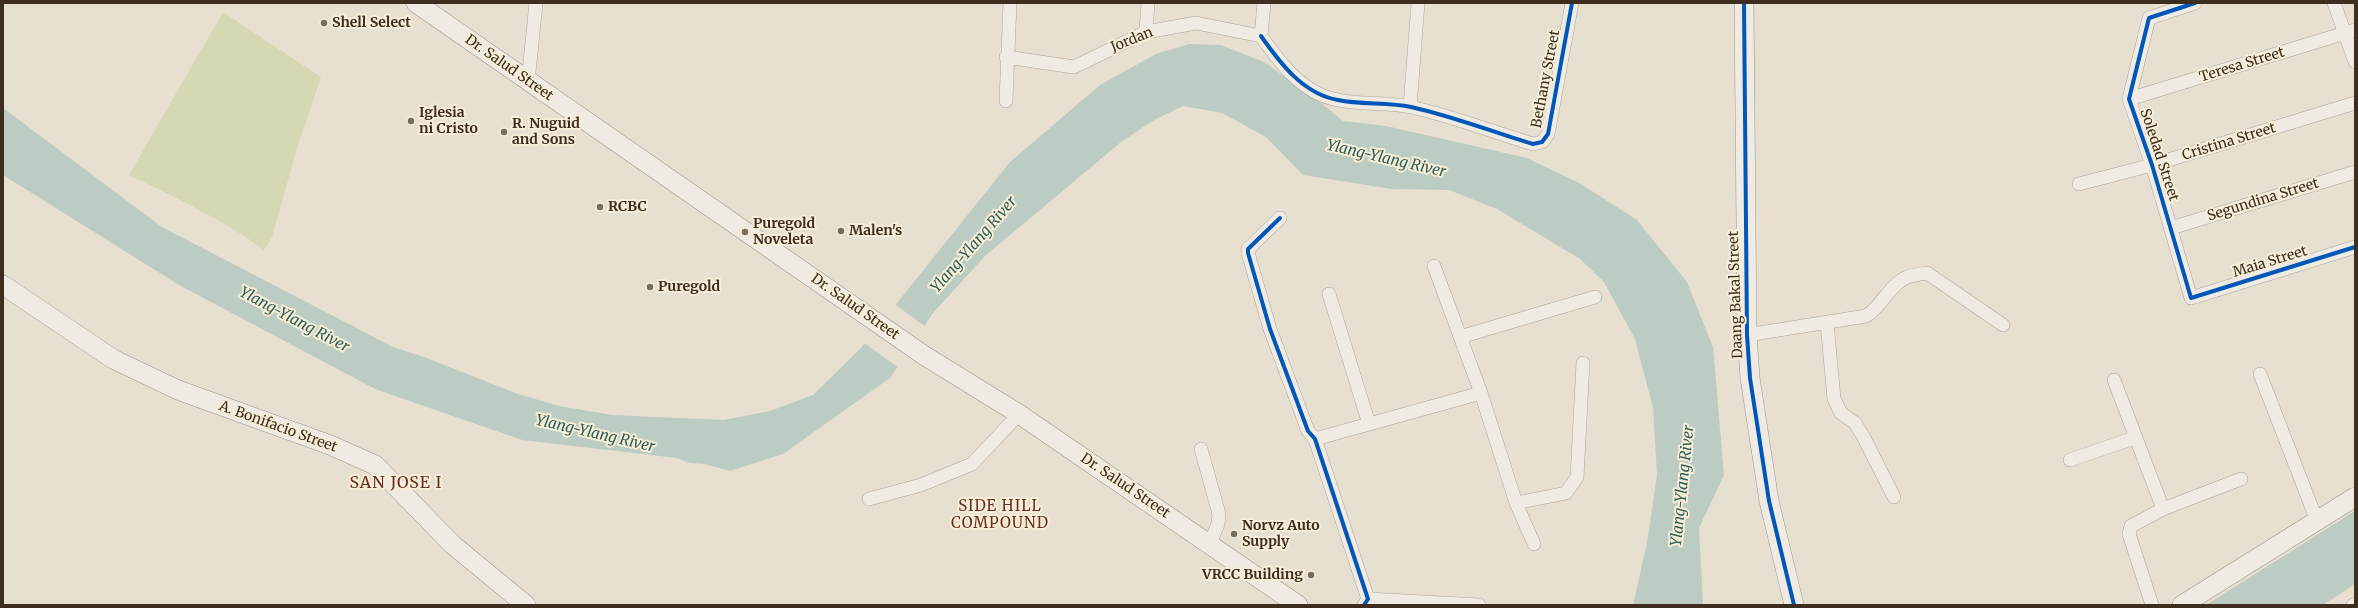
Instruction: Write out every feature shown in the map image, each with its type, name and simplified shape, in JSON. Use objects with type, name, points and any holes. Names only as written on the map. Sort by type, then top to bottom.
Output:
[{"type":"main road","name":"Dr. Salud Street","points":[[416,3],[925,356],[1019,414],[1298,605]]},
{"type":"main road","name":"Daang Bakal Street","points":[[1744,3],[1747,335],[1750,378],[1769,501],[1794,605]]},
{"type":"main road","name":"A. Bonifacio Street","points":[[3,285],[113,359],[178,390],[330,445],[375,465],[453,545],[526,605]]},
{"type":"main road","points":[[2182,605],[2355,497]]},
{"type":"street","points":[[528,82],[536,3]]},
{"type":"street","points":[[1006,101],[1006,57],[1010,3]]},
{"type":"street","points":[[1146,32],[1148,3]]},
{"type":"street","points":[[1261,36],[1264,3]]},
{"type":"street","points":[[1410,107],[1418,3]]},
{"type":"street","name":"Bethany Street","points":[[1261,36],[1287,69],[1303,84],[1323,97],[1339,101],[1410,107],[1533,144],[1542,142],[1548,134],[1572,3]]},
{"type":"street","name":"Soledad Street","points":[[2192,298],[2152,165],[2129,99],[2149,18],[2195,3]]},
{"type":"street","points":[[2334,3],[2350,32],[2355,62]]},
{"type":"street","name":"Jordan","points":[[1006,57],[1074,67],[1146,32],[1196,23],[1261,36]]},
{"type":"street","name":"Teresa Street","points":[[2129,99],[2350,32]]},
{"type":"street","name":"Cristina Street","points":[[2078,184],[2152,165],[2355,103]]},
{"type":"street","name":"Segundina Street","points":[[2171,228],[2355,172]]},
{"type":"street","points":[[1280,218],[1248,249],[1248,253],[1270,329],[1308,431],[1315,439],[1366,602],[1479,605]]},
{"type":"street","name":"Maia Street","points":[[2192,298],[2355,247]]},
{"type":"street","points":[[1434,266],[1482,393],[1516,503],[1534,544]]},
{"type":"street","points":[[1747,335],[1866,316],[1874,311],[1893,286],[1906,278],[1927,273],[2003,325]]},
{"type":"street","points":[[1329,294],[1369,424]]},
{"type":"street","points":[[1460,337],[1595,297]]},
{"type":"street","points":[[1827,323],[1834,399],[1842,413],[1854,423],[1863,436],[1894,498]]},
{"type":"street","points":[[1516,503],[1566,493],[1577,477],[1582,363]]},
{"type":"street","points":[[2260,374],[2317,521]]},
{"type":"street","points":[[2114,380],[2134,438],[2163,509]]},
{"type":"street","points":[[1315,439],[1482,393]]},
{"type":"street","points":[[869,499],[921,485],[972,464],[1019,414]]},
{"type":"street","points":[[2070,460],[2134,438]]},
{"type":"street","points":[[1201,449],[1219,514],[1218,524],[1210,544]]},
{"type":"street","points":[[2152,605],[2129,534],[2131,526],[2163,509],[2241,479]]},
{"type":"green space","points":[[223,12],[321,77],[297,148],[272,237],[264,250],[232,228],[129,175]]},
{"type":"water","name":"Ylang-Ylang River","points":[[1189,44],[1221,45],[1264,62],[1314,97],[1343,121],[1386,126],[1527,158],[1581,184],[1637,220],[1687,282],[1713,347],[1724,475],[1699,528],[1703,605],[1633,605],[1647,543],[1657,475],[1653,408],[1635,339],[1604,282],[1580,259],[1497,209],[1449,190],[1392,189],[1303,175],[1266,137],[1222,113],[1183,106],[1154,120],[1121,142],[985,256],[933,313],[890,378],[783,454],[730,471],[704,464],[689,463],[677,458],[522,440],[375,389],[179,285],[3,175],[3,108],[162,227],[393,347],[424,357],[518,394],[559,406],[613,415],[724,420],[770,411],[813,395],[861,348],[1010,162],[1100,85],[1156,54]]},
{"type":"water","points":[[2355,511],[2355,584],[2323,605],[2206,605]]},
{"type":"pier","points":[[893,303],[926,327],[899,368],[863,342]]},
{"type":"cycle path","points":[[1261,36],[1284,67],[1303,84],[1325,97],[1347,102],[1393,104],[1411,107],[1457,119],[1533,144],[1542,142],[1548,134],[1572,3]]},
{"type":"cycle path","points":[[1744,3],[1747,335],[1750,378],[1769,501],[1794,605]]},
{"type":"cycle path","points":[[2195,3],[2149,18],[2129,99],[2152,165],[2191,298],[2355,247]]},
{"type":"cycle path","points":[[1280,218],[1248,249],[1248,253],[1270,329],[1308,431],[1315,439],[1368,599],[1364,605]]},
{"type":"place","name":"Shell Select","points":[[324,23]]},
{"type":"place","name":"Iglesia ni Cristo","points":[[411,121]]},
{"type":"place","name":"R. Nuguid and Sons","points":[[504,132]]},
{"type":"place","name":"RCBC","points":[[600,207]]},
{"type":"place","name":"Malen's","points":[[841,231]]},
{"type":"place","name":"Puregold Noveleta","points":[[745,232]]},
{"type":"place","name":"Puregold","points":[[650,287]]},
{"type":"place","name":"Norvz Auto Supply","points":[[1234,534]]},
{"type":"place","name":"VRCC Building","points":[[1311,575]]},
{"type":"district","name":"SAN JOSE I","points":[[396,483]]},
{"type":"district","name":"SIDE HILL COMPOUND","points":[[1000,516]]}]
